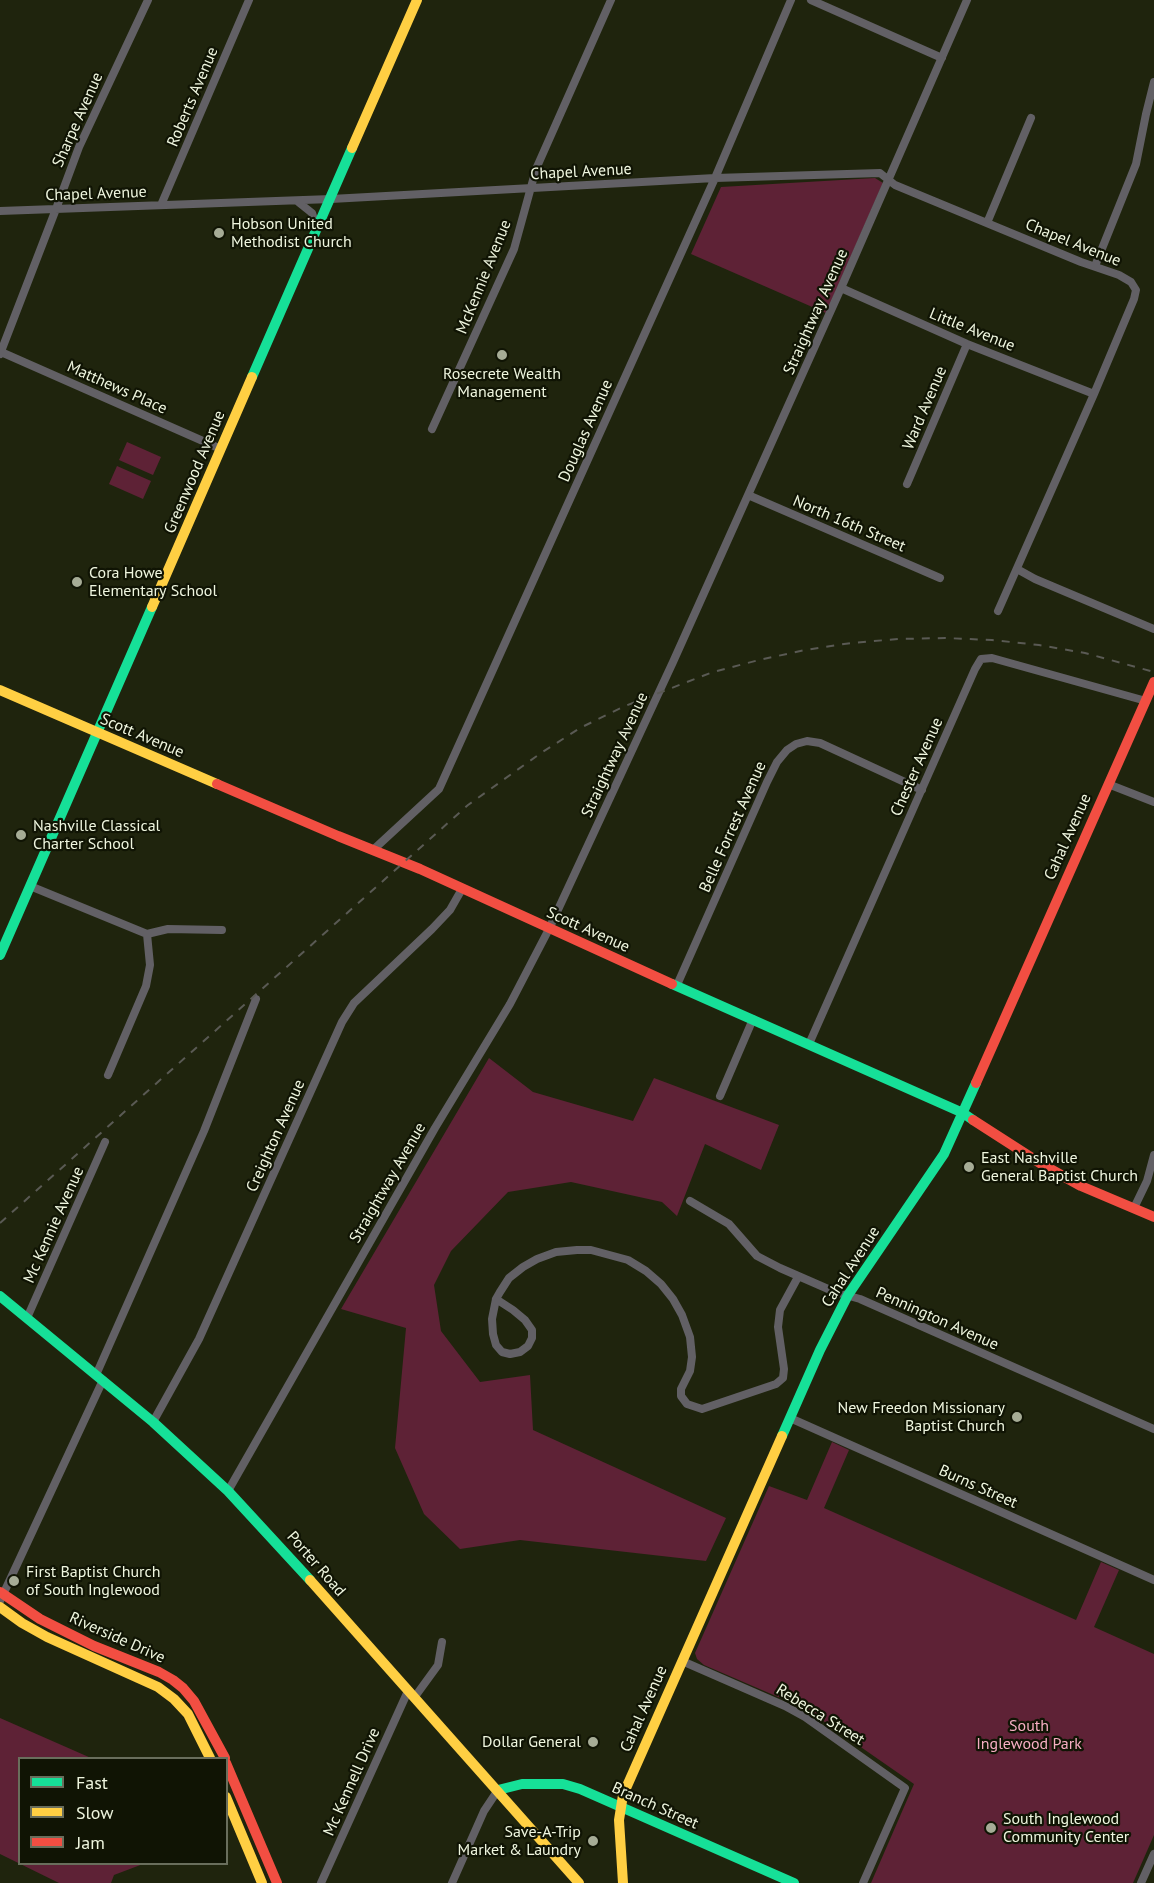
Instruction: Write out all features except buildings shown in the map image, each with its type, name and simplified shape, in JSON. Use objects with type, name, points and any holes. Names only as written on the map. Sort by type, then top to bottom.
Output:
[{"type":"street","name":"Sharpe Avenue","points":[[0,353],[79,147],[148,0]]},
{"type":"street","name":"Roberts Avenue","points":[[161,206],[249,0]]},
{"type":"street","name":"Greenwood Avenue","points":[[0,955],[417,0]]},
{"type":"street","name":"McKennie Avenue","points":[[432,429],[514,249],[536,169],[611,0]]},
{"type":"street","name":"Douglas Avenue","points":[[373,850],[440,789],[715,178],[791,0]]},
{"type":"street","points":[[812,0],[942,58]]},
{"type":"street","name":"Straightway Avenue","points":[[228,1491],[417,1159],[510,1004],[549,929],[748,495],[967,0]]},
{"type":"street","points":[[1095,266],[1136,164],[1154,82]]},
{"type":"street","points":[[987,223],[1031,118]]},
{"type":"street","name":"Chapel Avenue","points":[[0,211],[296,201],[715,178],[880,173],[896,185],[1119,275],[1131,282],[1136,290],[1134,299],[1094,394]]},
{"type":"street","points":[[296,201],[312,213],[318,230]]},
{"type":"street","name":"Little Avenue","points":[[841,288],[967,344],[1094,394]]},
{"type":"street","name":"Ward Avenue","points":[[907,484],[967,344]]},
{"type":"street","name":"Matthews Place","points":[[0,353],[221,449]]},
{"type":"street","points":[[998,611],[1094,394]]},
{"type":"street","name":"North 16th Street","points":[[748,495],[940,578]]},
{"type":"street","points":[[1017,569],[1035,579],[1154,629]]},
{"type":"street","name":"Chester Avenue","points":[[809,1044],[981,660],[992,658],[1146,701]]},
{"type":"street","name":"Cahal Avenue","points":[[623,1883],[619,1820],[622,1795],[820,1350],[848,1295],[944,1154],[1154,682]]},
{"type":"street","name":"Scott Avenue","points":[[0,690],[420,869],[549,929],[963,1113],[1049,1169],[1154,1217]]},
{"type":"street","name":"Belle Forrest Avenue","points":[[677,985],[767,782],[777,762],[787,750],[807,741],[820,743],[922,790]]},
{"type":"street","points":[[1108,784],[1154,802]]},
{"type":"street","points":[[30,886],[147,934],[168,929],[222,930]]},
{"type":"street","name":"Creighton Avenue","points":[[153,1422],[199,1339],[342,1022],[354,1003],[450,910],[462,889]]},
{"type":"street","points":[[108,1075],[146,986],[150,965],[147,934]]},
{"type":"street","points":[[1,1596],[100,1377],[204,1131],[256,999]]},
{"type":"street","points":[[720,1096],[753,1018]]},
{"type":"street","name":"Mc Kennie Avenue","points":[[27,1318],[105,1142]]},
{"type":"street","points":[[1134,1208],[1147,1181],[1154,1155]]},
{"type":"street","name":"Pennington Avenue","points":[[690,1201],[729,1224],[757,1256],[798,1276],[848,1295],[1154,1429]]},
{"type":"street","points":[[496,1299],[525,1320],[532,1330],[532,1338],[528,1346],[520,1352],[510,1354],[502,1352],[496,1345],[493,1334],[492,1320],[496,1299],[510,1278],[537,1259],[556,1252],[591,1250],[628,1260],[661,1284],[682,1315],[690,1337],[692,1357],[690,1371],[681,1389],[681,1396],[687,1404],[702,1409],[776,1384],[783,1378],[784,1369],[778,1327],[780,1310],[798,1276]]},
{"type":"street","name":"Porter Road","points":[[0,1296],[153,1422],[228,1491],[278,1544],[579,1883]]},
{"type":"street","name":"Burns Street","points":[[790,1418],[1154,1580]]},
{"type":"street","name":"Riverside Drive","points":[[1,1596],[49,1624],[94,1646],[159,1672],[173,1680],[194,1701],[224,1757]]},
{"type":"street","name":"Riverside Drive","points":[[0,1607],[47,1638],[150,1683],[174,1698],[188,1714],[210,1757]]},
{"type":"street","name":"Mc Kennell Drive","points":[[321,1883],[411,1695],[438,1665],[442,1642]]},
{"type":"street","name":"Rebecca Street","points":[[682,1661],[805,1717],[905,1788],[863,1883]]},
{"type":"street","points":[[164,1691],[173,1680]]},
{"type":"street","name":"Riverside Drive","points":[[228,1765],[277,1883]]},
{"type":"street","name":"Branch Street","points":[[498,1790],[522,1784],[563,1784],[580,1789],[794,1883]]},
{"type":"street","points":[[452,1883],[484,1811],[498,1790]]},
{"type":"street","points":[[228,1802],[262,1883]]},
{"type":"street","points":[[248,1847],[260,1843]]},
{"type":"street","points":[[1141,1883],[1154,1854]]},
{"type":"green space","points":[[875,178],[883,183],[826,313],[691,254],[721,187]]},
{"type":"green space","points":[[127,442],[161,457],[153,475],[119,460]]},
{"type":"green space","points":[[117,466],[151,481],[143,499],[109,484]]},
{"type":"green space","points":[[489,1058],[533,1092],[633,1121],[654,1078],[779,1125],[761,1170],[705,1144],[677,1216],[662,1202],[571,1182],[508,1192],[451,1251],[434,1285],[441,1331],[480,1382],[530,1375],[533,1430],[726,1518],[706,1561],[520,1540],[460,1549],[424,1514],[395,1448],[406,1328],[341,1309]]},
{"type":"green space","name":"South Inglewood Park","points":[[832,1442],[849,1450],[824,1508],[1076,1620],[1101,1562],[1119,1570],[1094,1627],[1154,1654],[1154,1835],[1133,1883],[871,1883],[914,1784],[806,1709],[704,1665],[697,1659],[695,1653],[769,1486],[807,1500]]},
{"type":"green space","points":[[0,1718],[89,1757],[18,1757],[18,1863],[0,1854]]},
{"type":"green space","points":[[22,1865],[140,1865],[114,1875],[111,1883],[59,1883]]},
{"type":"railway","points":[[0,1223],[468,805],[580,728],[625,706],[713,672],[759,660],[851,643],[898,639],[945,638],[1039,645],[1085,653],[1154,672]]},
{"type":"traffic: fast","points":[[252,377],[352,148]]},
{"type":"traffic: fast","points":[[0,955],[152,607]]},
{"type":"traffic: fast","points":[[672,984],[963,1113],[973,1120]]},
{"type":"traffic: fast","points":[[782,1436],[820,1350],[848,1295],[944,1154],[976,1083]]},
{"type":"traffic: fast","points":[[0,1296],[153,1422],[228,1491],[310,1580]]},
{"type":"traffic: fast","points":[[498,1790],[522,1784],[563,1784],[580,1789],[794,1883]]},
{"type":"traffic: slow","points":[[352,148],[417,0]]},
{"type":"traffic: slow","points":[[152,607],[252,377]]},
{"type":"traffic: slow","points":[[0,690],[217,784]]},
{"type":"traffic: slow","points":[[623,1883],[619,1820],[623,1795],[782,1436]]},
{"type":"traffic: slow","points":[[310,1580],[579,1883]]},
{"type":"traffic: slow","points":[[0,1607],[47,1637],[158,1687],[188,1714],[210,1757]]},
{"type":"traffic: slow","points":[[228,1802],[262,1883]]},
{"type":"traffic: jam","points":[[976,1083],[1154,682]]},
{"type":"traffic: jam","points":[[217,784],[420,869],[672,984]]},
{"type":"traffic: jam","points":[[973,1120],[1043,1165],[1081,1186],[1154,1217]]},
{"type":"traffic: jam","points":[[0,1592],[40,1619],[94,1646],[159,1672],[173,1680],[194,1701],[224,1757]]},
{"type":"traffic: jam","points":[[228,1768],[277,1883]]},
{"type":"place","name":"Hobson United Methodist Church","points":[[219,233]]},
{"type":"place","name":"Rosecrete Wealth Management","points":[[502,355]]},
{"type":"place","name":"Cora Howe Elementary School","points":[[77,582]]},
{"type":"place","name":"Nashville Classical Charter School","points":[[21,835]]},
{"type":"place","name":"East Nashville General Baptist Church","points":[[969,1167]]},
{"type":"place","name":"New Freedon Missionary Baptist Church","points":[[1017,1417]]},
{"type":"place","name":"First Baptist Church of South Inglewood","points":[[14,1581]]},
{"type":"place","name":"Dollar General","points":[[593,1742]]},
{"type":"place","name":"South Inglewood Community Center","points":[[991,1828]]},
{"type":"place","name":"Save-A-Trip Market & Laundry","points":[[593,1841]]}]
